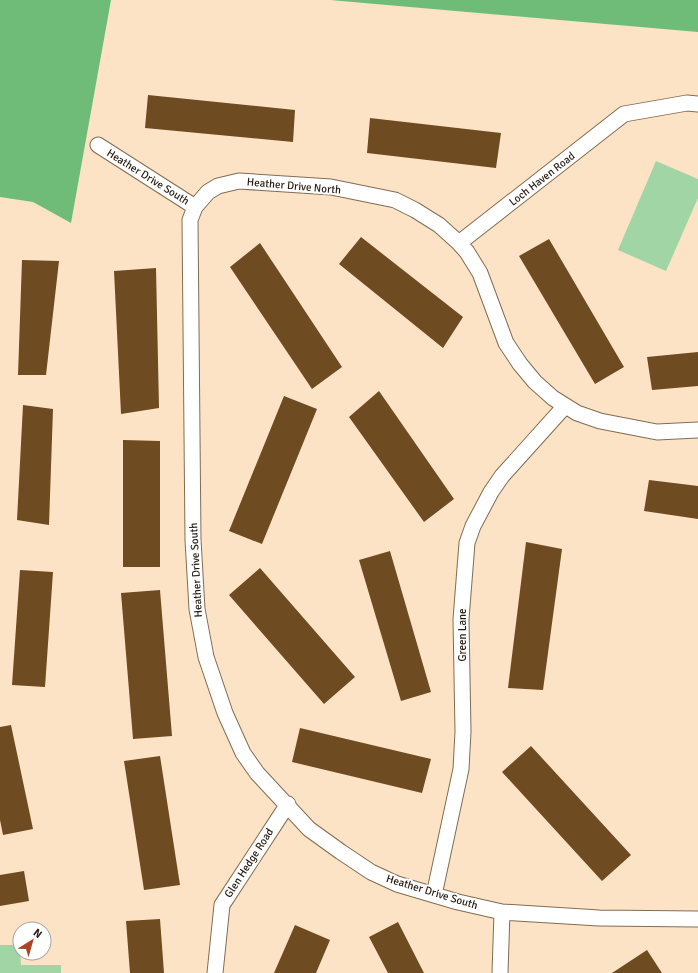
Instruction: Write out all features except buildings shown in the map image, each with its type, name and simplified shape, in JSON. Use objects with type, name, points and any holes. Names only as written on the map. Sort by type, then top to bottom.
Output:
[{"type":"street","name":"Loch Haven Road","points":[[459,243],[624,114],[687,103],[698,104]]},
{"type":"street","name":"Heather Drive South","points":[[98,145],[195,207],[190,220],[193,540],[197,609],[206,657],[225,713],[243,753],[257,773],[288,804],[309,829],[371,872],[397,884],[458,902],[502,912],[599,918],[698,919]]},
{"type":"street","name":"Heather Drive North","points":[[195,207],[208,192],[218,186],[239,182],[331,187],[395,200],[439,224],[467,252],[480,273],[499,325],[510,348],[534,382],[553,398],[576,413],[600,421],[657,432],[698,430]]},
{"type":"street","name":"Green Lane","points":[[434,895],[462,770],[463,732],[461,619],[467,543],[473,526],[491,492],[502,476],[565,406]]},
{"type":"street","name":"Glen Hedge Road","points":[[215,973],[222,905],[288,804]]},
{"type":"street","points":[[500,973],[502,912]]},
{"type":"green space","points":[[0,0],[111,0],[71,223],[33,202],[0,197]]},
{"type":"green space","points":[[330,0],[698,0],[698,32]]},
{"type":"green space","points":[[656,161],[698,179],[698,198],[666,271],[618,250]]},
{"type":"green space","points":[[0,945],[12,945],[12,961],[21,961],[21,965],[61,965],[61,973],[0,973]]}]
